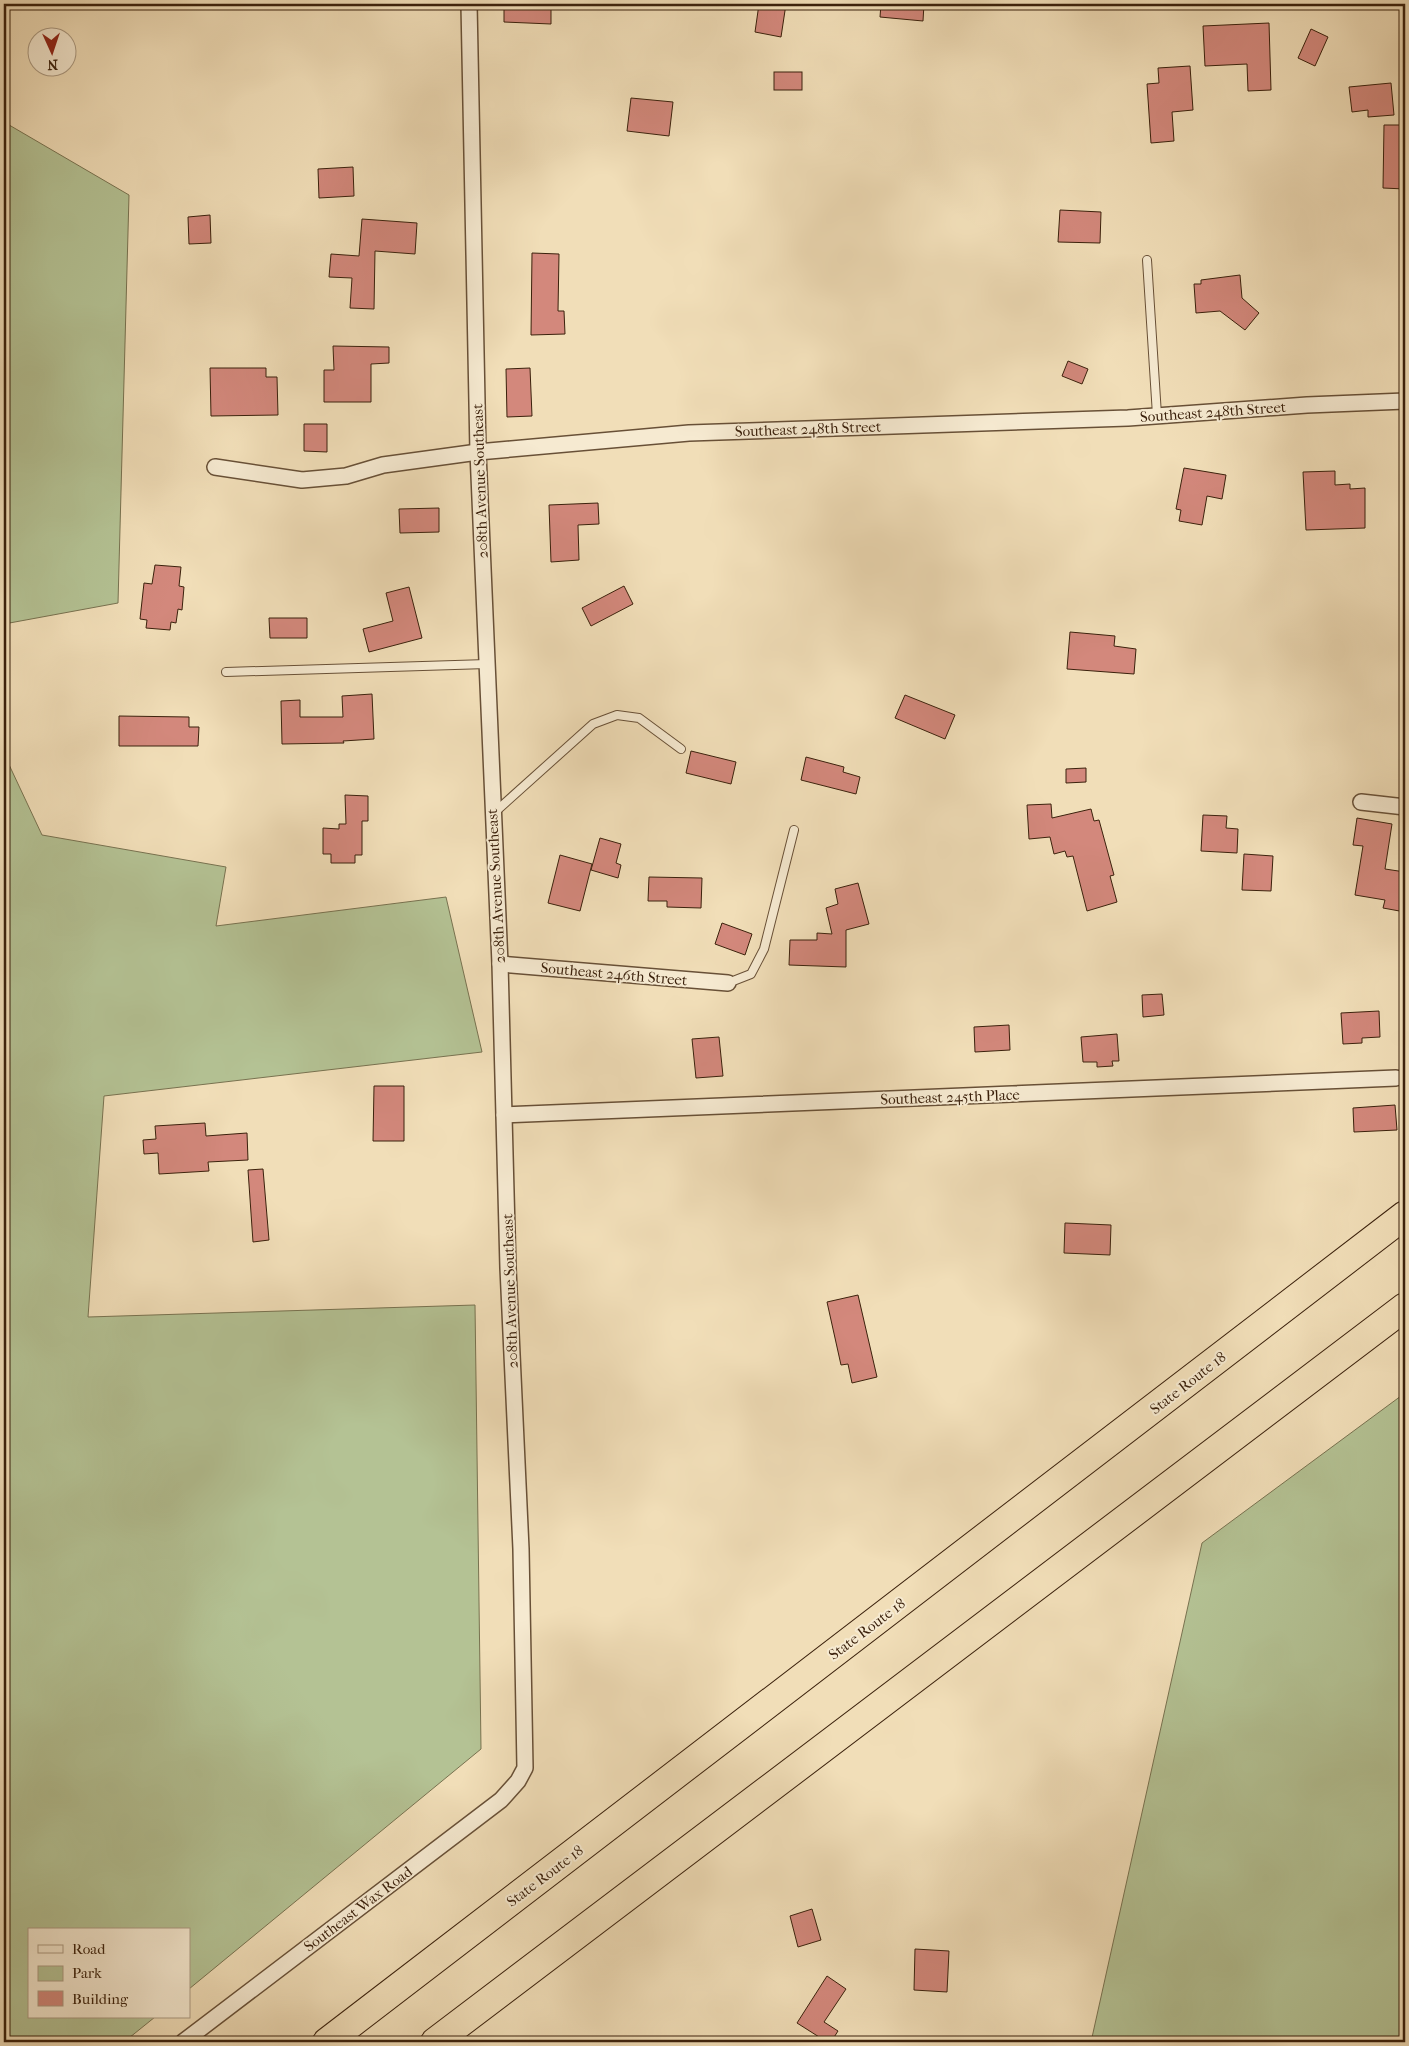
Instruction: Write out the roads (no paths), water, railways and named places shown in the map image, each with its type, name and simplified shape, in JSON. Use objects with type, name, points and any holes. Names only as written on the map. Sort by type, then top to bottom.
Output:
[{"type":"highway","name":"State Route 18","points":[[327,2042],[1400,1222]]},
{"type":"highway","points":[[435,2042],[1405,1307]]},
{"type":"street","name":"208th Avenue Southeast","points":[[469,4],[478,452],[500,964],[508,1268],[521,1548],[525,1768]]},
{"type":"street","name":"Southeast 248th Street","points":[[214,467],[302,480],[346,476],[383,465],[478,452],[689,433],[1157,415],[1405,401]]},
{"type":"street","points":[[1361,802],[1405,807]]},
{"type":"street","name":"Southeast 246th Street","points":[[500,964],[728,983]]},
{"type":"street","name":"Southeast 245th Place","points":[[504,1115],[1396,1078]]},
{"type":"street","name":"Southeast Wax Road","points":[[183,2042],[501,1800],[518,1781],[525,1768]]},
{"type":"lane","points":[[1147,260],[1157,415]]},
{"type":"lane","points":[[226,672],[486,664]]},
{"type":"lane","points":[[493,814],[593,724],[617,715],[639,718],[681,749]]},
{"type":"lane","points":[[728,983],[751,974],[764,949],[794,830]]}]
